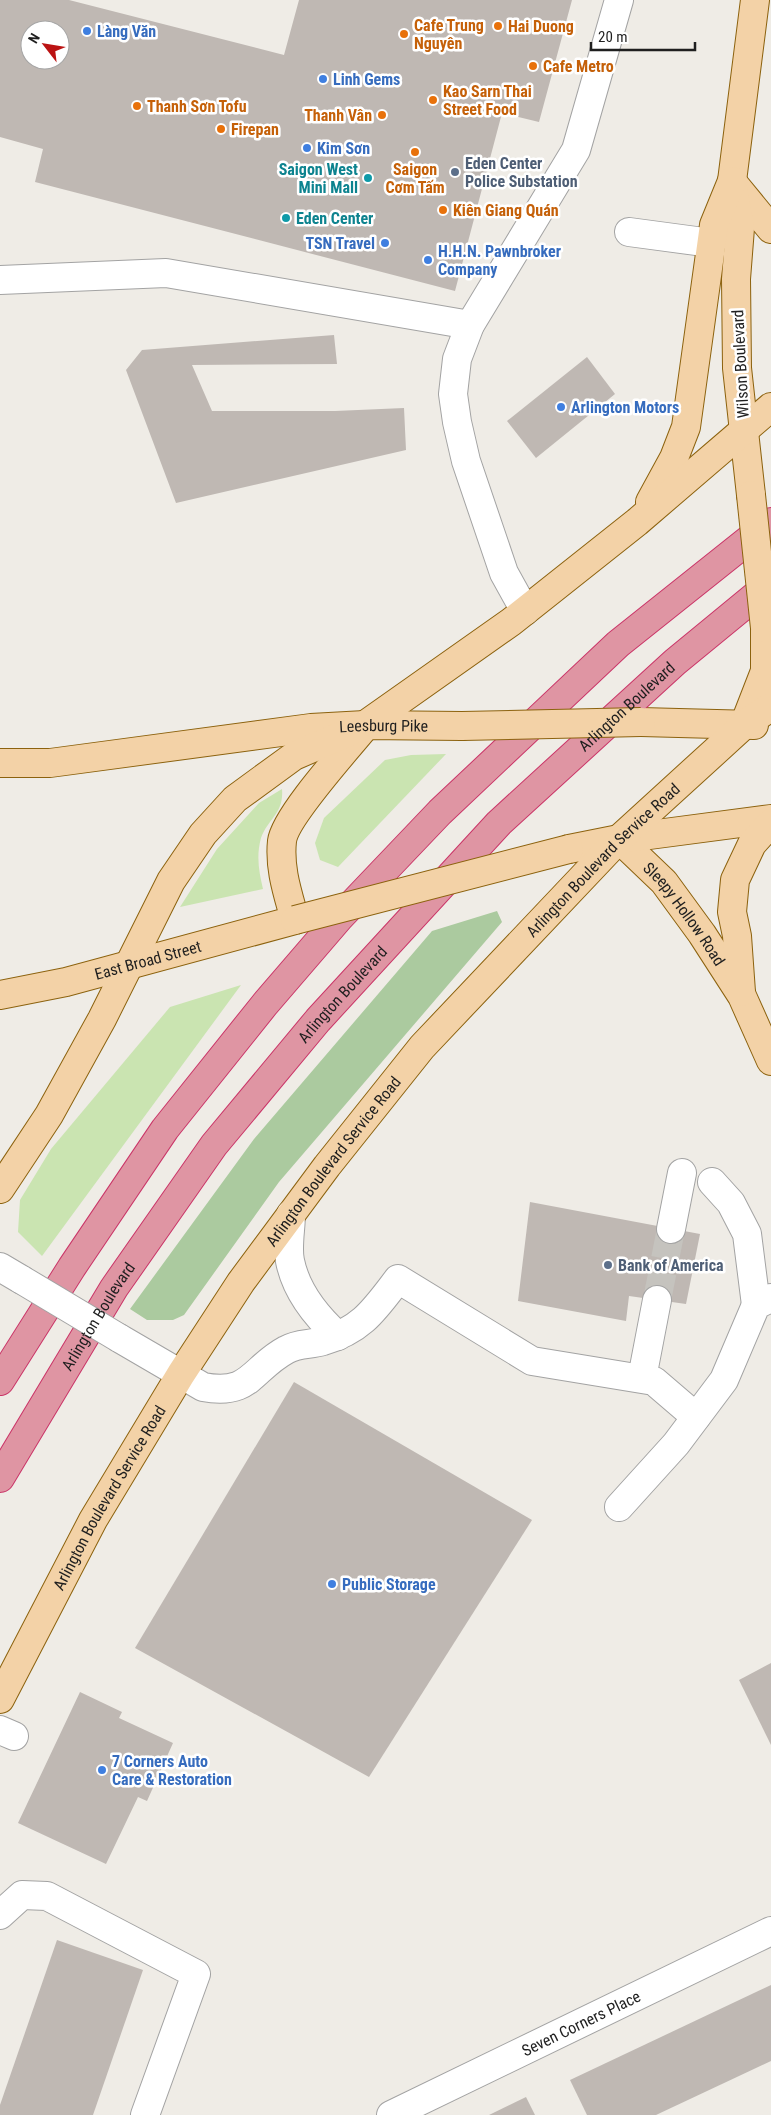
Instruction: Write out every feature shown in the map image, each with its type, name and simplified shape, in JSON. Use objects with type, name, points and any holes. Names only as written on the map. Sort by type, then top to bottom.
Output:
[{"type":"highway","points":[[0,1380],[72,1267],[165,1129],[265,1004],[339,918],[440,812],[618,644],[771,522]]},
{"type":"highway","name":"Arlington Boulevard","points":[[0,1478],[125,1272],[214,1145],[318,1020],[499,823],[675,662],[771,583]]},
{"type":"main road","name":"Wilson Boulevard","points":[[744,725],[765,671],[765,628],[737,368],[736,279],[740,228],[732,181],[755,0]]},
{"type":"main road","points":[[637,522],[662,484],[686,427],[714,225],[732,181],[771,229]]},
{"type":"main road","points":[[0,1189],[10,1159],[49,1116],[102,1019],[171,881],[203,834],[235,799],[294,756],[365,726],[525,611],[637,522],[771,407]]},
{"type":"main road","name":"Arlington Boulevard Service Road","points":[[0,1699],[94,1520],[181,1374],[240,1282],[326,1166],[422,1047],[619,838],[744,725],[771,707]]},
{"type":"main road","name":"Leesburg Pike","points":[[0,763],[50,762],[311,728],[641,722],[771,725]]},
{"type":"main road","points":[[365,726],[304,802],[282,839],[282,873],[295,920],[569,849],[619,838],[771,819]]},
{"type":"main road","points":[[0,777],[50,762]]},
{"type":"main road","name":"Sleepy Hollow Road","points":[[742,996],[737,936],[732,912],[735,880],[752,844],[771,823]]},
{"type":"main road","name":"Sleepy Hollow Road","points":[[619,838],[664,882],[702,934],[742,996],[771,1061]]},
{"type":"main road","name":"East Broad Street","points":[[0,994],[66,982],[295,920]]},
{"type":"street","points":[[525,611],[504,573],[466,461],[453,394],[457,359],[470,325],[576,150],[619,0]]},
{"type":"street","points":[[629,232],[711,243]]},
{"type":"street","points":[[0,280],[166,273],[470,325]]},
{"type":"street","points":[[671,1229],[682,1173]]},
{"type":"street","points":[[619,1506],[676,1444],[724,1380],[763,1301],[747,1234],[731,1203],[712,1182]]},
{"type":"street","points":[[291,1214],[289,1260],[307,1303],[338,1336]]},
{"type":"street","points":[[11,1273],[203,1388],[216,1390],[236,1388],[250,1380],[276,1355],[292,1346],[322,1342],[354,1328],[368,1318],[398,1279],[532,1361],[654,1381],[696,1417]]},
{"type":"street","points":[[642,1378],[658,1300]]},
{"type":"street","points":[[0,1915],[22,1895],[47,1896],[196,1974],[145,2115]]},
{"type":"street","name":"Seven Corners Place","points":[[391,2115],[771,1931]]},
{"type":"green space","points":[[446,754],[338,867],[320,860],[315,843],[324,818],[385,760],[411,755]]},
{"type":"green space","points":[[282,789],[281,804],[264,831],[259,845],[260,876],[263,889],[180,907],[217,849],[259,803]]},
{"type":"green space","points":[[497,911],[502,922],[279,1182],[184,1315],[173,1320],[147,1320],[130,1309],[254,1139],[432,931]]},
{"type":"green space","points":[[241,985],[42,1256],[18,1232],[20,1200],[51,1149],[170,1007]]},
{"type":"building","points":[[0,0],[69,0],[284,55],[299,0],[572,0],[539,122],[502,113],[455,291],[35,182],[43,149],[0,137]]},
{"type":"building","points":[[334,335],[337,364],[192,365],[212,411],[335,411],[404,408],[406,450],[176,503],[126,370],[142,350]]},
{"type":"building","name":"Arlington Motors","points":[[587,357],[615,394],[536,458],[507,421]]},
{"type":"building","name":"Bank of America","points":[[530,1202],[700,1234],[686,1304],[629,1296],[626,1321],[518,1301]]},
{"type":"building","name":"Public Storage","points":[[294,1382],[532,1520],[369,1777],[135,1648]]},
{"type":"building","points":[[771,1663],[771,1745],[739,1680]]},
{"type":"building","name":"7 Corners Auto Care & Restoration","points":[[80,1692],[122,1712],[119,1718],[173,1743],[147,1801],[138,1797],[106,1864],[18,1823]]},
{"type":"building","points":[[57,1940],[143,1970],[93,2115],[0,2115],[0,2105]]},
{"type":"building","points":[[771,1985],[771,2061],[656,2115],[587,2115],[570,2080]]},
{"type":"building","points":[[526,2097],[535,2115],[489,2115]]},
{"type":"tunnel","points":[[657,1300],[671,1229]]},
{"type":"place","name":"Hai Duong","points":[[498,26]]},
{"type":"place","name":"Làng Văn","points":[[87,31]]},
{"type":"place","name":"Cafe Trung Nguyên","points":[[404,34]]},
{"type":"place","name":"Cafe Metro","points":[[533,66]]},
{"type":"place","name":"Linh Gems","points":[[323,79]]},
{"type":"place","name":"Kao Sarn Thai Street Food","points":[[433,100]]},
{"type":"place","name":"Thanh Sơn Tofu","points":[[137,106]]},
{"type":"place","name":"Thanh Vân","points":[[382,115]]},
{"type":"place","name":"Firepan","points":[[221,129]]},
{"type":"place","name":"Kim Sơn","points":[[307,148]]},
{"type":"place","name":"Saigon Cơm Tấm","points":[[415,152]]},
{"type":"place","name":"Eden Center Police Substation","points":[[455,172]]},
{"type":"place","name":"Saigon West Mini Mall","points":[[368,178]]},
{"type":"place","name":"Kiên Giang Quán","points":[[443,210]]},
{"type":"place","name":"Eden Center","points":[[286,218]]},
{"type":"place","name":"TSN Travel","points":[[385,243]]},
{"type":"place","name":"H.H.N. Pawnbroker Company","points":[[428,260]]},
{"type":"place","name":"Arlington Motors","points":[[561,407]]},
{"type":"place","name":"Bank of America","points":[[608,1265]]},
{"type":"place","name":"Public Storage","points":[[332,1584]]},
{"type":"place","name":"7 Corners Auto Care & Restoration","points":[[102,1770]]}]
